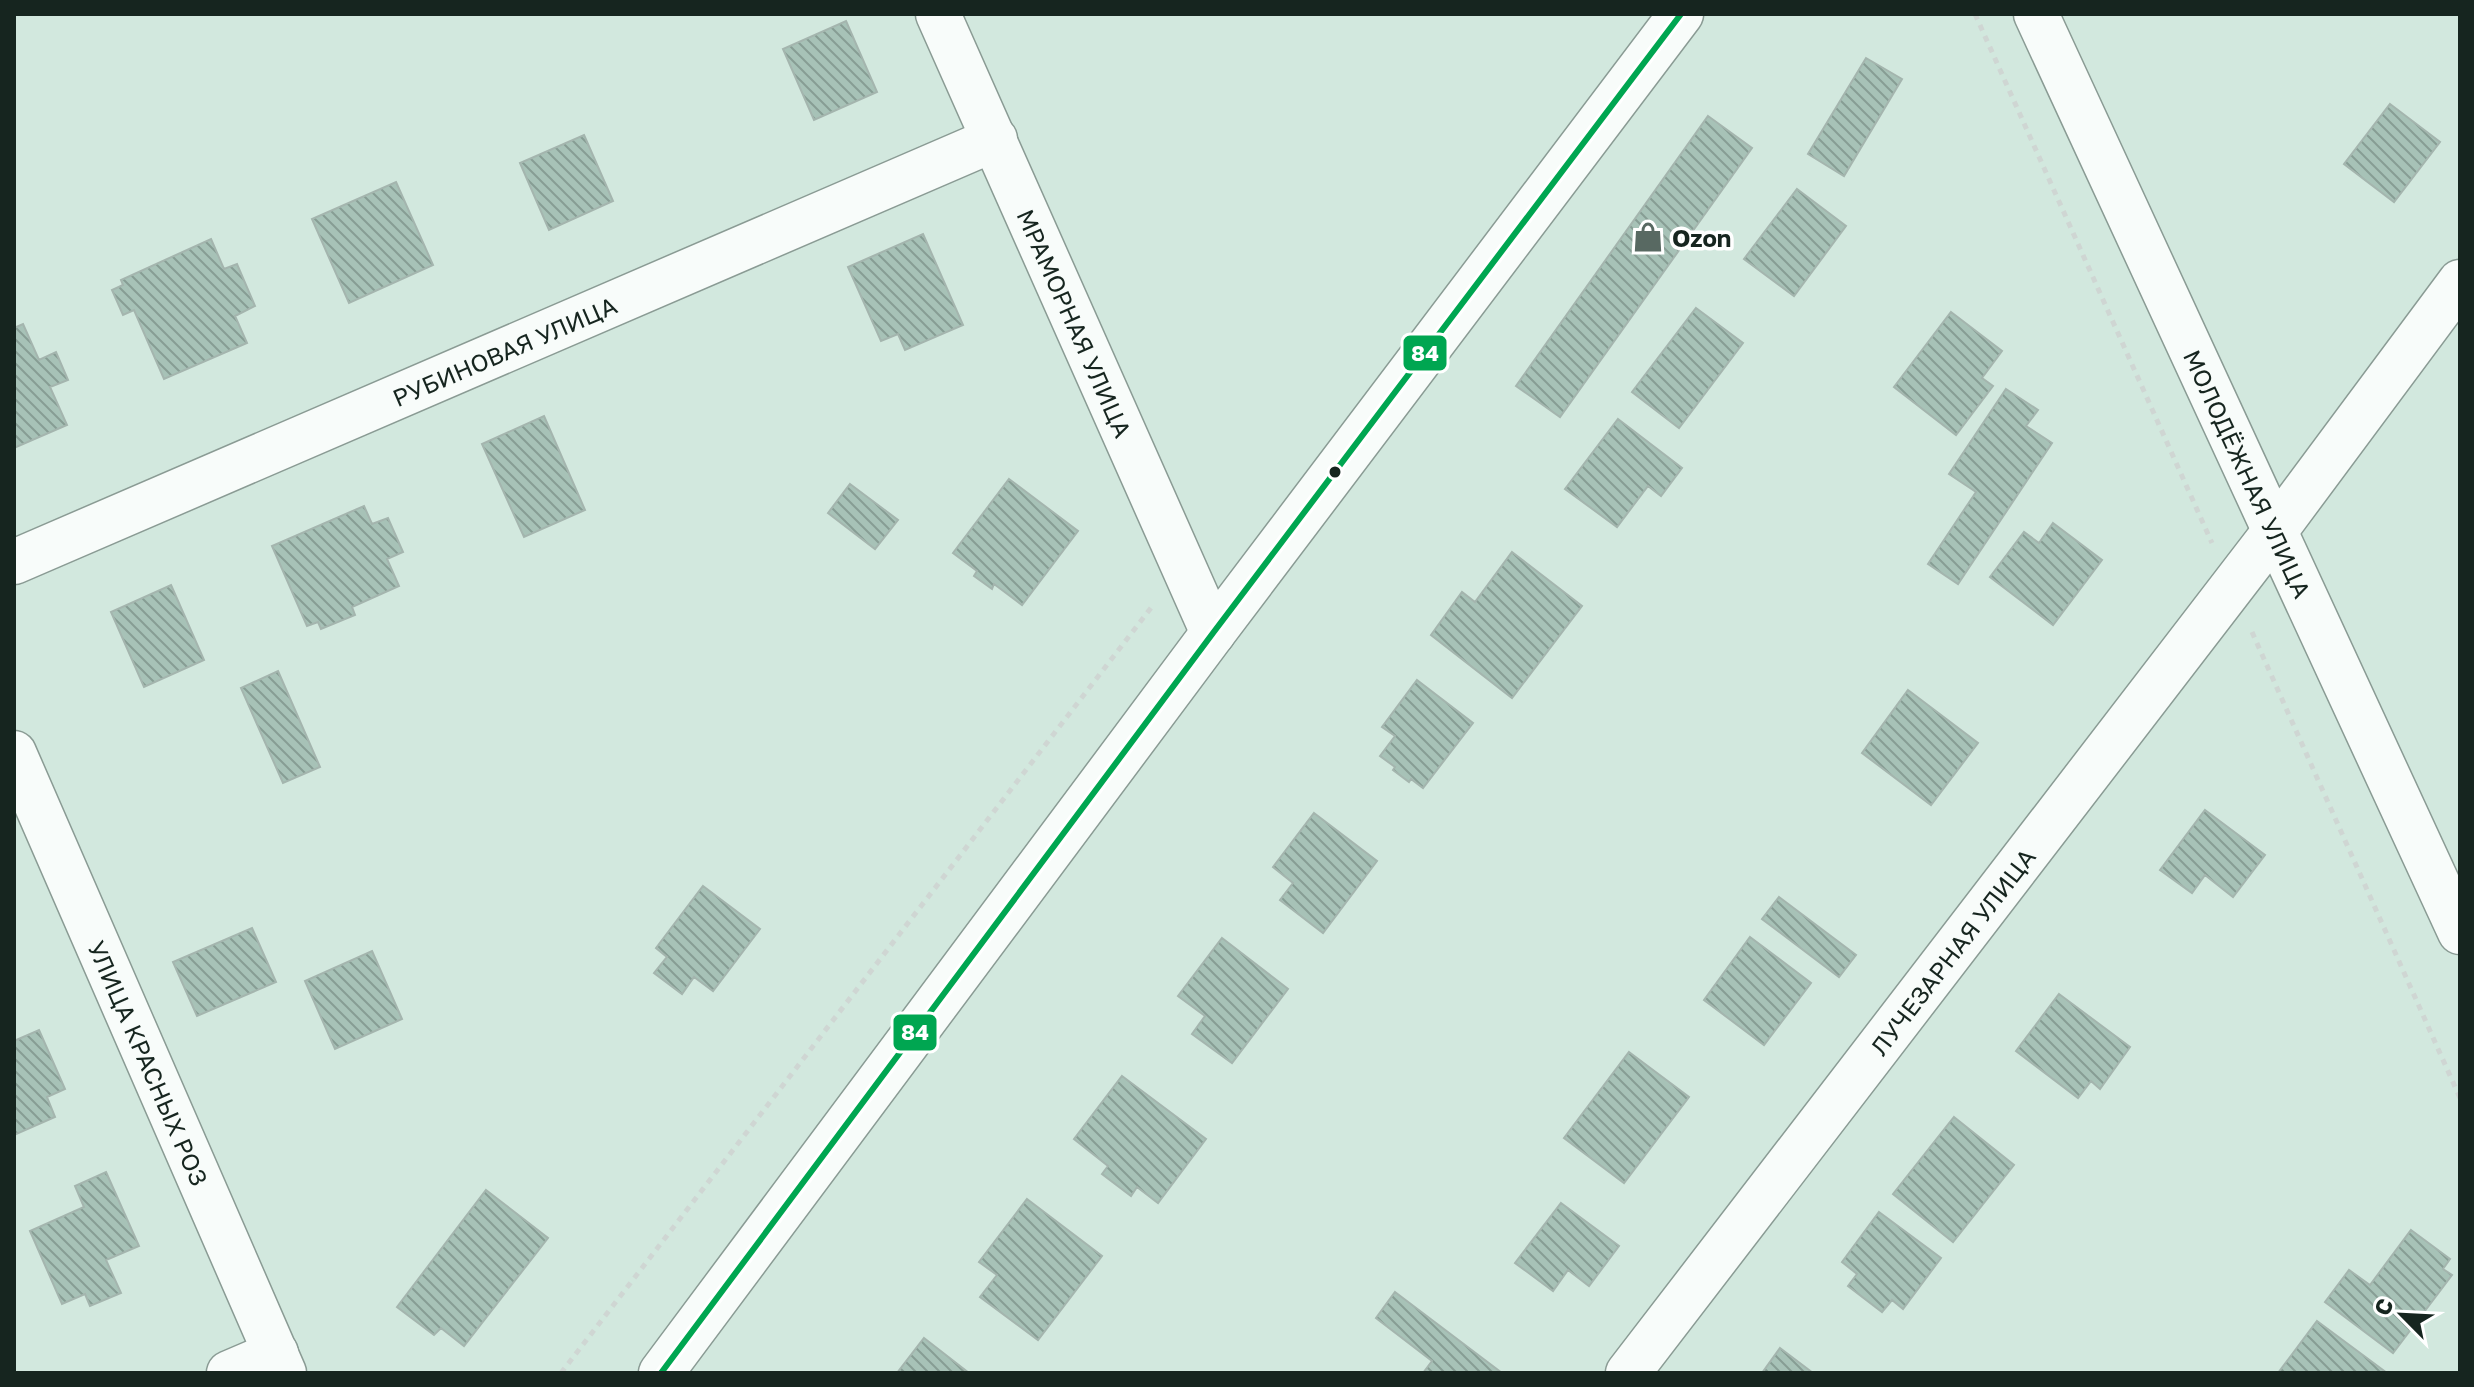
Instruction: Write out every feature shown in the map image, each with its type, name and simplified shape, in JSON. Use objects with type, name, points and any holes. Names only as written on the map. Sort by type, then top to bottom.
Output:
[{"type":"street","name":"МРАМОРНАЯ УЛИЦА","points":[[938,14],[1213,633]]},
{"type":"street","points":[[661,1373],[1213,633],[1681,14]]},
{"type":"street","name":"МОЛОДЁЖНАЯ УЛИЦА","points":[[2036,14],[2460,932]]},
{"type":"street","name":"РУБИНОВАЯ УЛИЦА","points":[[14,562],[995,139]]},
{"type":"street","name":"ЛУЧЕЗАРНАЯ УЛИЦА","points":[[1628,1373],[2275,531],[2460,282]]},
{"type":"street","name":"УЛИЦА КРАСНЫХ РОЗ","points":[[14,753],[280,1363]]},
{"type":"street","points":[[229,1373],[280,1363]]},
{"type":"path","points":[[561,1373],[1183,566]]},
{"type":"building","points":[[846,21],[877,92],[814,120],[783,49]]},
{"type":"building","points":[[1866,58],[1902,79],[1844,176],[1808,154]]},
{"type":"building","points":[[2390,104],[2440,142],[2394,202],[2344,164]]},
{"type":"building","points":[[1708,116],[1752,148],[1560,417],[1516,386]]},
{"type":"building","points":[[584,135],[613,201],[549,230],[520,163]]},
{"type":"building","points":[[396,182],[433,265],[349,303],[312,219]]},
{"type":"building","points":[[1797,189],[1846,226],[1794,296],[1744,259]]},
{"type":"building","points":[[923,234],[963,325],[905,350],[898,334],[881,341],[848,267]]},
{"type":"building","points":[[211,239],[224,269],[237,264],[255,306],[235,316],[247,343],[164,379],[134,310],[123,315],[112,290],[123,285],[121,280]]},
{"type":"building","points":[[1696,308],[1743,343],[1679,428],[1632,392]]},
{"type":"building","points":[[1951,312],[2002,351],[1982,378],[1993,386],[1956,435],[1894,387]]},
{"type":"building","points":[[23,324],[39,360],[56,352],[68,380],[50,387],[67,425],[14,448],[14,328]]},
{"type":"building","points":[[2006,389],[2038,410],[2026,426],[2052,443],[1958,584],[1928,564],[1976,492],[1949,474]]},
{"type":"building","points":[[544,416],[585,510],[524,537],[482,444]]},
{"type":"building","points":[[1618,419],[1682,468],[1661,496],[1648,486],[1617,527],[1565,489]]},
{"type":"building","points":[[1009,479],[1078,531],[1022,605],[994,584],[992,589],[974,576],[977,571],[953,553]]},
{"type":"building","points":[[850,484],[898,520],[875,549],[828,513]]},
{"type":"building","points":[[364,506],[372,524],[388,518],[403,552],[387,559],[399,586],[352,607],[355,615],[321,629],[318,622],[307,626],[272,546]]},
{"type":"building","points":[[2053,523],[2102,560],[2053,625],[1990,577],[2024,532],[2039,543]]},
{"type":"building","points":[[1512,552],[1582,606],[1512,698],[1431,635],[1462,592],[1475,602]]},
{"type":"building","points":[[171,585],[204,660],[144,687],[111,612]]},
{"type":"building","points":[[278,671],[320,767],[283,783],[241,688]]},
{"type":"building","points":[[1417,680],[1473,723],[1423,788],[1411,779],[1409,782],[1380,756],[1395,736],[1382,727]]},
{"type":"building","points":[[1908,690],[1978,743],[1931,805],[1862,753]]},
{"type":"building","points":[[2205,810],[2265,855],[2233,897],[2205,875],[2192,893],[2160,870]]},
{"type":"building","points":[[1314,813],[1377,861],[1323,933],[1280,900],[1293,883],[1273,867]]},
{"type":"building","points":[[703,886],[760,929],[713,991],[694,977],[682,994],[654,973],[667,957],[656,948]]},
{"type":"building","points":[[1779,897],[1856,955],[1839,977],[1762,919]]},
{"type":"building","points":[[252,928],[276,982],[197,1016],[173,962]]},
{"type":"building","points":[[1750,937],[1811,983],[1764,1045],[1704,1000]]},
{"type":"building","points":[[1222,938],[1288,989],[1232,1063],[1192,1034],[1205,1016],[1178,996]]},
{"type":"building","points":[[372,951],[402,1019],[335,1049],[305,981]]},
{"type":"building","points":[[2059,994],[2130,1047],[2100,1089],[2091,1081],[2078,1098],[2016,1051]]},
{"type":"building","points":[[39,1030],[65,1089],[47,1097],[55,1117],[14,1135],[14,1041]]},
{"type":"building","points":[[1629,1052],[1689,1097],[1624,1183],[1564,1138]]},
{"type":"building","points":[[1122,1076],[1206,1139],[1158,1203],[1137,1187],[1131,1196],[1102,1174],[1108,1166],[1074,1139]]},
{"type":"building","points":[[1954,1117],[2014,1165],[1953,1242],[1893,1194]]},
{"type":"building","points":[[106,1172],[139,1246],[106,1260],[121,1293],[90,1306],[85,1294],[62,1304],[30,1231],[84,1207],[75,1186]]},
{"type":"building","points":[[486,1190],[548,1238],[464,1346],[441,1328],[434,1335],[397,1307]]},
{"type":"building","points":[[1027,1199],[1102,1256],[1038,1340],[980,1297],[997,1275],[979,1262]]},
{"type":"building","points":[[1561,1203],[1619,1246],[1589,1286],[1568,1270],[1553,1291],[1515,1263]]},
{"type":"building","points":[[1879,1212],[1941,1258],[1903,1309],[1892,1300],[1882,1312],[1848,1286],[1857,1274],[1842,1262]]},
{"type":"building","points":[[2411,1230],[2450,1259],[2443,1269],[2452,1275],[2393,1353],[2325,1302],[2349,1270],[2370,1285]]},
{"type":"building","points":[[1395,1292],[1502,1373],[1423,1373],[1432,1361],[1376,1318]]},
{"type":"building","points":[[2317,1321],[2387,1373],[2278,1373]]},
{"type":"building","points":[[924,1338],[969,1373],[897,1373]]},
{"type":"building","points":[[1780,1348],[1813,1373],[1762,1373]]},
{"type":"transit line","name":"84","points":[[661,1373],[1213,633],[1681,14]]},
{"type":"place","name":"Ozon","points":[[1648,237]]}]
